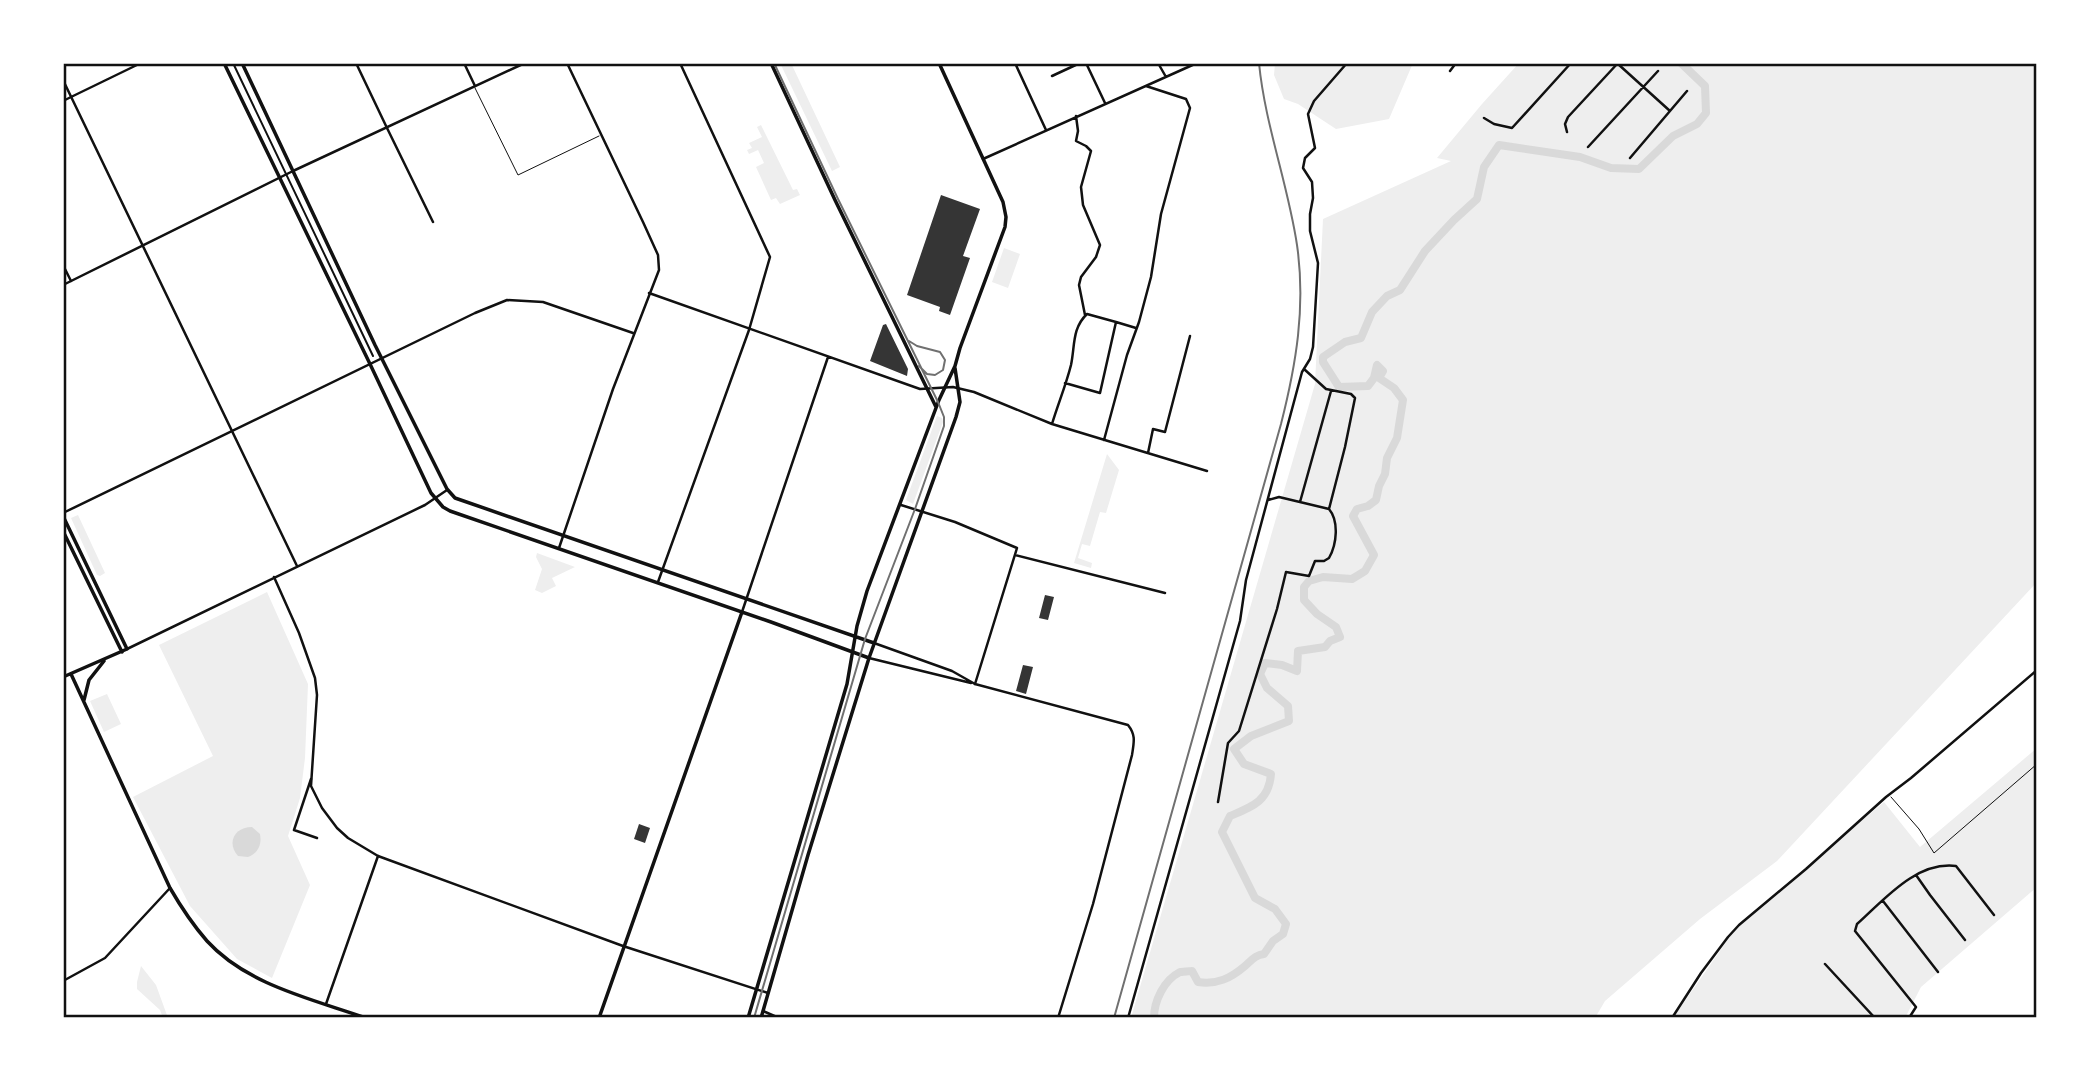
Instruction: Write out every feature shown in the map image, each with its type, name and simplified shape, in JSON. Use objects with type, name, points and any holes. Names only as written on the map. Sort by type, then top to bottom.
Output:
[{"type":"main road","points":[[224,63],[434,498],[450,511],[869,658]]},
{"type":"main road","points":[[242,63],[382,359],[447,489],[455,498],[874,643]]},
{"type":"main road","points":[[771,63],[936,407]]},
{"type":"main road","points":[[748,1018],[847,684],[859,617],[867,591],[936,407],[955,366],[1006,217],[1003,202],[939,63]]},
{"type":"main road","points":[[761,1018],[869,658],[956,417],[960,402],[955,366]]},
{"type":"main road","points":[[63,514],[127,649],[63,677]]},
{"type":"main road","points":[[63,531],[121,652]]},
{"type":"main road","points":[[599,1018],[742,612]]},
{"type":"main road","points":[[84,702],[89,680],[105,660]]},
{"type":"main road","points":[[71,674],[170,888],[186,915],[209,943],[250,975],[366,1018]]},
{"type":"street","points":[[63,101],[141,63]]},
{"type":"street","points":[[233,63],[373,356]]},
{"type":"street","points":[[356,63],[433,222]]},
{"type":"street","points":[[464,63],[475,86]]},
{"type":"street","points":[[63,285],[293,171],[525,63]]},
{"type":"street","points":[[559,548],[633,333],[659,270],[657,255],[567,63]]},
{"type":"street","points":[[658,582],[750,330],[770,257],[680,63]]},
{"type":"street","points":[[1015,63],[1046,130]]},
{"type":"street","points":[[1052,76],[1080,63]]},
{"type":"street","points":[[1086,63],[1105,103]]},
{"type":"street","points":[[1158,63],[1166,77]]},
{"type":"street","points":[[983,159],[1198,63]]},
{"type":"street","points":[[1128,1018],[1240,621],[1246,580],[1303,369],[1310,359],[1313,347],[1318,262],[1310,231],[1312,181],[1303,168],[1305,159],[1315,148],[1308,114],[1314,101],[1346,63]]},
{"type":"street","points":[[1450,71],[1456,63]]},
{"type":"street","points":[[1484,118],[1494,124],[1512,128],[1571,63]]},
{"type":"street","points":[[1567,132],[1565,124],[1568,117],[1618,63],[1670,111]]},
{"type":"street","points":[[1588,147],[1658,71]]},
{"type":"street","points":[[63,80],[297,566]]},
{"type":"street","points":[[1104,441],[1151,277],[1161,214],[1190,108],[1186,99],[1146,86]]},
{"type":"street","points":[[1630,158],[1687,91]]},
{"type":"street","points":[[1076,116],[1076,141],[1091,151],[1081,187],[1083,205],[1100,245],[1079,285],[1085,316]]},
{"type":"street","points":[[63,265],[71,281]]},
{"type":"street","points":[[649,293],[920,389],[944,387],[974,392],[1052,424],[1207,471]]},
{"type":"street","points":[[63,514],[475,313],[508,300],[543,302],[633,333]]},
{"type":"street","points":[[1052,424],[1072,362],[1077,326],[1085,316],[1090,314],[1137,328]]},
{"type":"street","points":[[1065,383],[1100,393],[1116,322]]},
{"type":"street","points":[[1148,454],[1153,429],[1165,432],[1190,336]]},
{"type":"street","points":[[742,612],[828,357]]},
{"type":"street","points":[[1303,369],[1326,389],[1351,394],[1355,401],[1329,509]]},
{"type":"street","points":[[1300,502],[1331,391]]},
{"type":"street","points":[[127,649],[425,505],[447,489]]},
{"type":"street","points":[[1218,802],[1228,743],[1239,731],[1286,572],[1309,576],[1315,561],[1326,560],[1331,555],[1336,527],[1334,515],[1329,509],[1279,497],[1267,501]]},
{"type":"street","points":[[901,505],[1017,548],[975,684]]},
{"type":"street","points":[[1015,555],[1165,593]]},
{"type":"street","points":[[274,578],[299,633],[315,678],[317,695],[311,786],[337,828],[348,838],[378,856],[623,946],[768,993]]},
{"type":"street","points":[[874,643],[952,671],[975,684]]},
{"type":"street","points":[[869,658],[1128,724],[1135,738],[1093,904],[1058,1018]]},
{"type":"street","points":[[1672,1018],[1728,937],[1889,795],[2037,670]]},
{"type":"street","points":[[311,779],[294,830],[317,838]]},
{"type":"street","points":[[326,1004],[378,856]]},
{"type":"street","points":[[1909,1018],[1916,1007],[1855,931],[1857,924],[1909,878],[1945,864],[1956,866],[1994,915]]},
{"type":"street","points":[[1916,875],[1965,940]]},
{"type":"street","points":[[63,981],[105,958],[170,888]]},
{"type":"street","points":[[1883,901],[1938,972]]},
{"type":"street","points":[[1825,964],[1875,1018]]},
{"type":"street","points":[[763,1011],[777,1017]]},
{"type":"street","points":[[761,1018],[777,1017]]},
{"type":"lane","points":[[475,86],[518,175],[601,135]]},
{"type":"lane","points":[[1889,795],[1919,829],[1934,853],[2037,764]]},
{"type":"shaded area","points":[[791,63],[840,167],[832,171],[781,65]]},
{"type":"shaded area","points":[[1275,63],[1413,63],[1389,119],[1336,129],[1298,104],[1284,99],[1274,75]]},
{"type":"shaded area","points":[[1519,63],[2032,63],[2037,70],[2037,582],[1777,861],[1700,919],[1605,1001],[1595,1018],[1131,1018],[1315,384],[1323,219],[1451,161],[1437,158]]},
{"type":"shaded area","points":[[761,125],[793,190],[797,189],[800,195],[780,204],[776,198],[771,200],[756,167],[764,163],[758,150],[749,154],[747,150],[752,148],[749,143],[762,137],[757,127]]},
{"type":"shaded area","points":[[1004,248],[1020,254],[1008,288],[992,282]]},
{"type":"shaded area","points":[[937,416],[942,418],[943,422],[913,504],[906,500]]},
{"type":"shaded area","points":[[1107,454],[1119,470],[1106,513],[1100,512],[1090,546],[1082,544],[1078,558],[1092,563],[1091,568],[1074,563]]},
{"type":"shaded area","points":[[78,515],[105,573],[100,576],[97,575],[71,518]]},
{"type":"shaded area","points":[[537,553],[575,567],[552,578],[556,586],[542,593],[535,590],[542,569],[536,557]]},
{"type":"shaded area","points":[[267,592],[308,684],[305,758],[300,798],[288,836],[310,885],[272,978],[237,959],[190,906],[133,797],[213,756],[159,645]]},
{"type":"shaded area","points":[[107,694],[121,724],[104,732],[90,701]]},
{"type":"shaded area","points":[[2037,748],[2037,887],[1921,987],[1905,1018],[1673,1018],[1738,925],[1884,802],[1920,847]]},
{"type":"shaded area","points":[[252,827],[260,834],[258,848],[248,857],[238,856],[233,846],[234,836],[241,830]]},
{"type":"shaded area","points":[[141,966],[156,985],[168,1018],[163,1018],[160,1010],[137,989]]},
{"type":"building","points":[[941,195],[980,209],[963,256],[970,258],[950,315],[939,311],[940,307],[907,295]]},
{"type":"building","points":[[886,324],[908,369],[907,376],[870,361],[883,325]]},
{"type":"building","points":[[1045,595],[1054,597],[1048,620],[1039,618]]},
{"type":"building","points":[[1023,665],[1033,667],[1026,694],[1016,691]]},
{"type":"building","points":[[639,824],[650,828],[645,843],[634,839]]},
{"type":"waterway","points":[[1154,1018],[1161,992],[1174,976],[1180,972],[1192,971],[1198,982],[1205,983],[1229,977],[1264,954],[1273,941],[1283,934],[1286,924],[1275,909],[1255,898],[1222,832],[1230,816],[1258,802],[1270,783],[1271,774],[1244,764],[1234,749],[1251,736],[1289,721],[1288,706],[1267,688],[1260,674],[1265,663],[1282,665],[1297,671],[1298,651],[1325,647],[1330,641],[1340,637],[1336,627],[1317,614],[1304,600],[1304,587],[1309,581],[1323,577],[1352,579],[1365,571],[1374,555],[1353,516],[1357,509],[1376,500],[1385,474],[1387,458],[1397,438],[1403,400],[1394,388],[1379,378],[1383,371],[1377,365],[1374,378],[1368,386],[1339,387],[1323,362],[1323,357],[1345,342],[1361,338],[1372,312],[1387,296],[1400,290],[1425,251],[1477,199],[1484,167],[1499,145],[1580,157],[1611,168],[1639,169],[1673,136],[1697,124],[1706,113],[1705,86],[1681,63]]},
{"type":"tram line","points":[[754,1018],[865,639],[944,426],[944,417],[938,402],[774,63]]},
{"type":"tram line","points":[[909,341],[940,352],[945,360],[943,370],[935,375],[927,374],[919,366]]},
{"type":"railway","points":[[1114,1018],[1281,424],[1295,358],[1300,313],[1300,268],[1288,200],[1266,109],[1259,63]]}]
